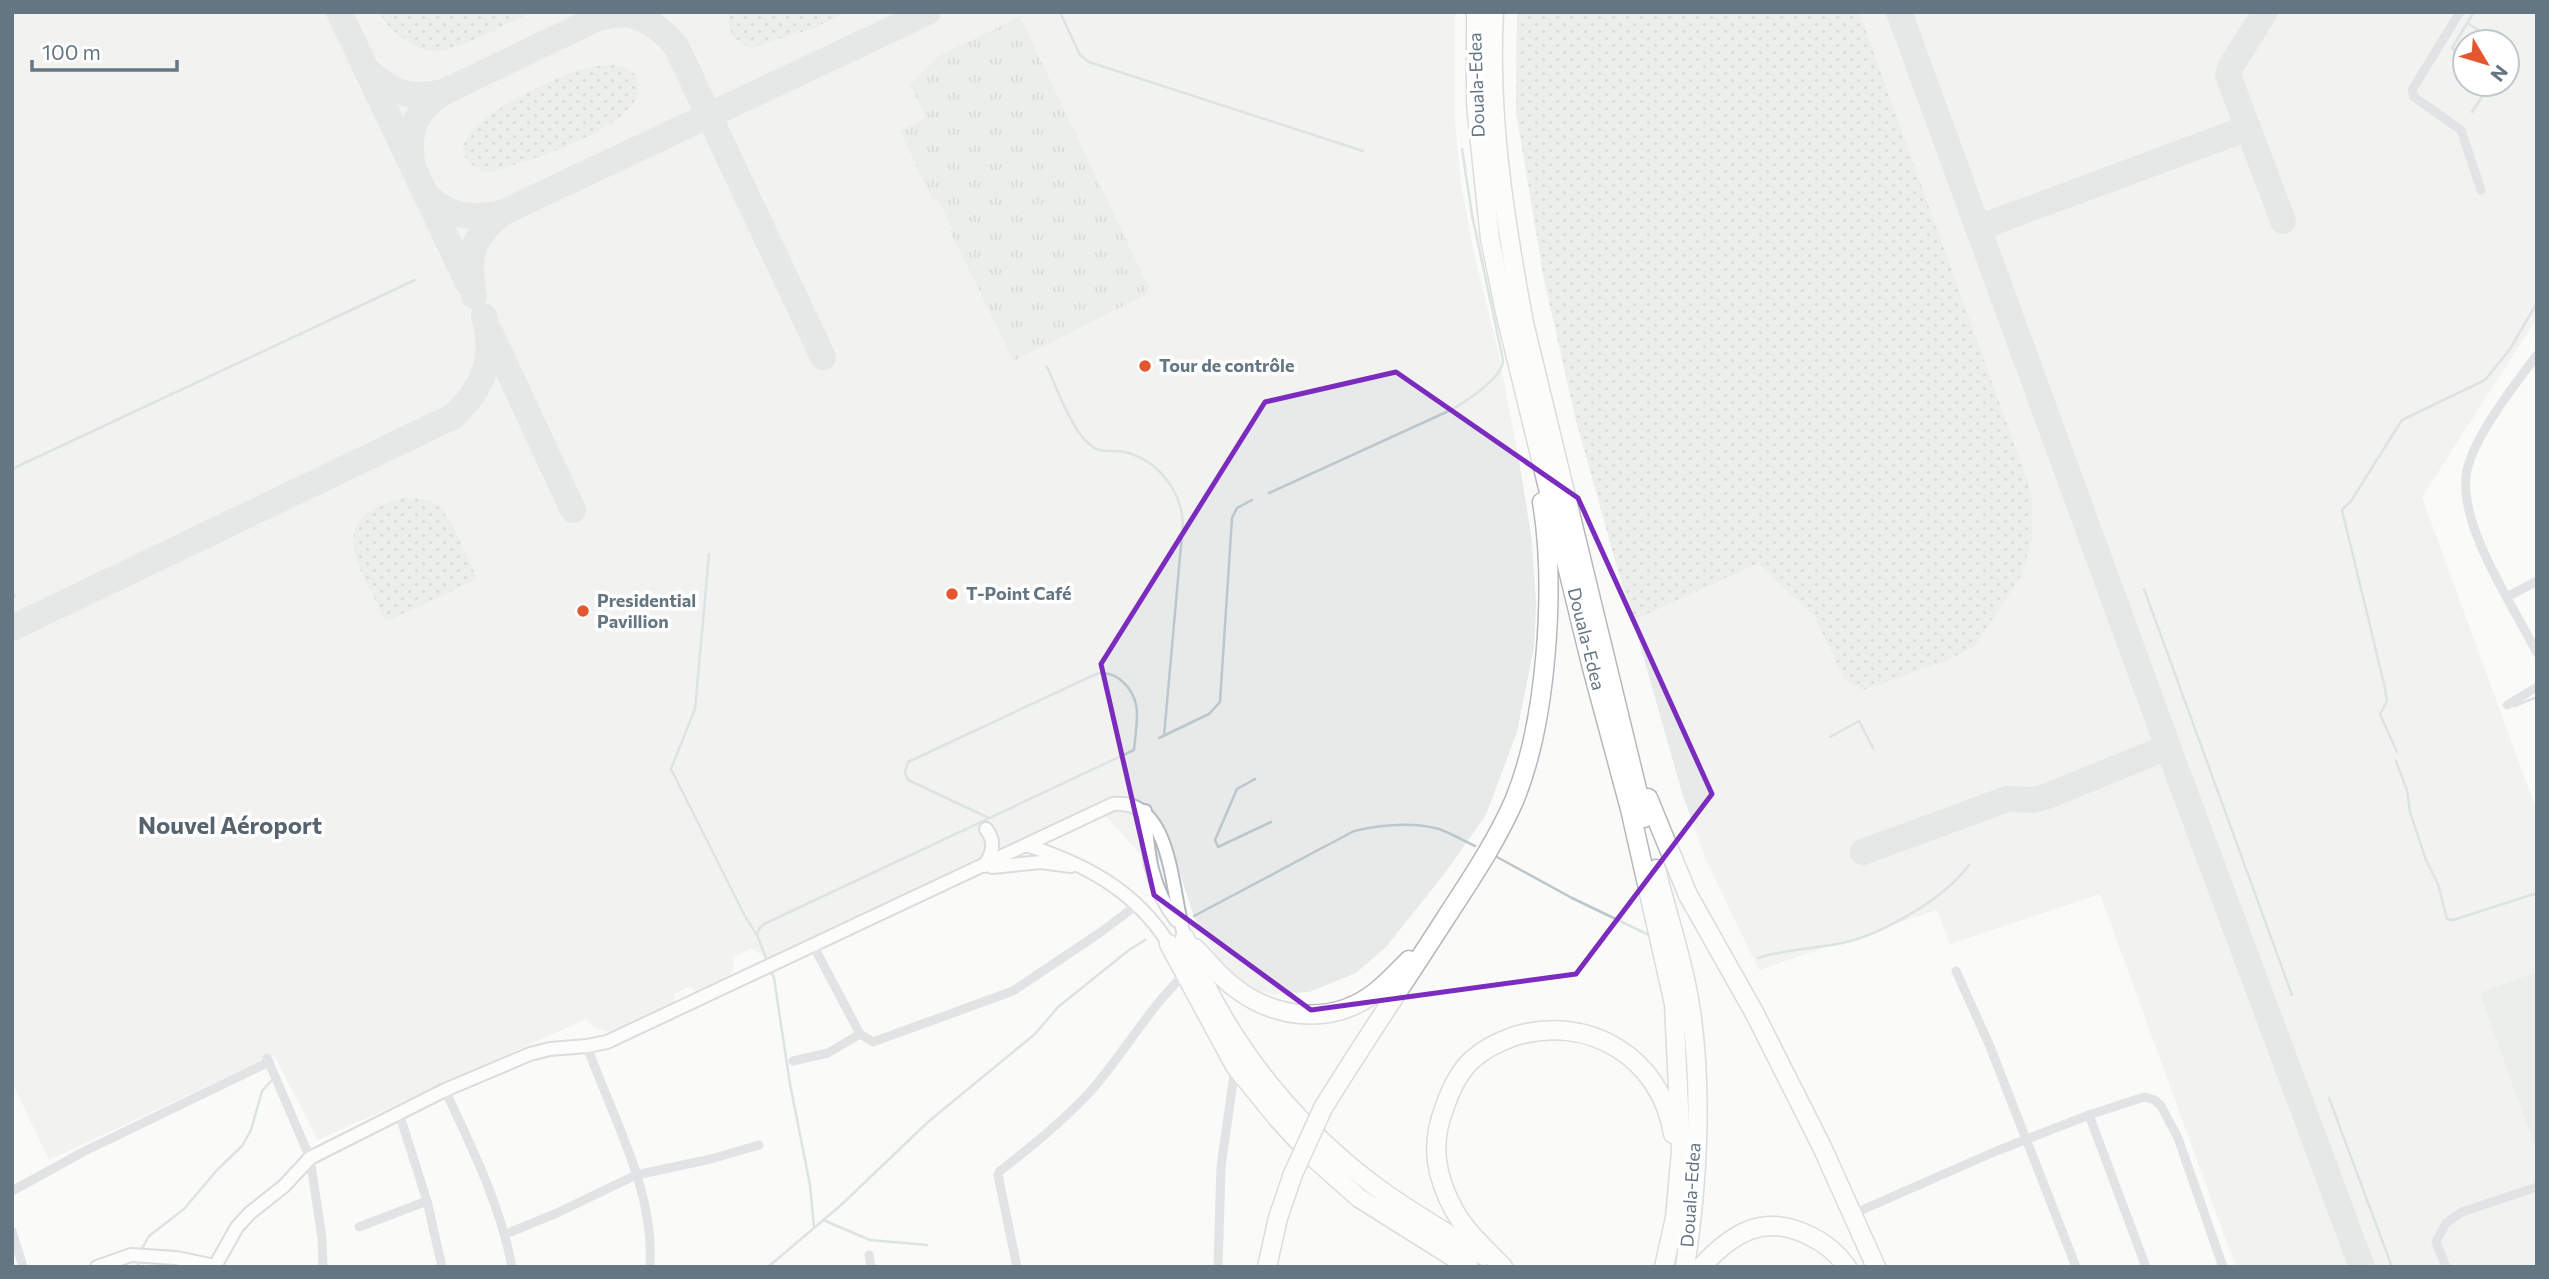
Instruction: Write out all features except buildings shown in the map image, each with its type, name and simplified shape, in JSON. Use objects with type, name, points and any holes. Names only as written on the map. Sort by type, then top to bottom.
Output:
[{"type":"highway","name":"Douala-Edea","points":[[1476,12],[1476,104],[1488,215],[1505,312],[1592,668],[1630,809],[1674,1004],[1681,1151],[1675,1219],[1664,1267]]},
{"type":"highway","name":"Douala-Edea","points":[[1494,12],[1494,107],[1508,240],[1537,383],[1684,975],[1694,1033],[1695,1158],[1685,1267]]},
{"type":"highway","points":[[1267,1267],[1278,1218],[1293,1174],[1323,1108],[1489,850],[1524,774],[1543,674],[1548,607],[1546,535],[1521,381]]},
{"type":"highway","points":[[1629,751],[1688,895],[1755,1014],[1853,1214],[1876,1267]]},
{"type":"highway","points":[[1178,936],[1232,986],[1252,999],[1273,1009],[1297,1015],[1326,1015],[1351,1007],[1378,991],[1437,931]]},
{"type":"highway","points":[[1178,936],[1235,1066],[1278,1119],[1359,1198],[1469,1267]]},
{"type":"highway","points":[[1191,968],[1248,1056],[1295,1115],[1325,1144],[1378,1188],[1502,1267]]},
{"type":"highway","points":[[1502,1267],[1454,1211],[1437,1168],[1434,1140],[1453,1084],[1473,1058],[1503,1040],[1530,1032],[1562,1029],[1589,1035],[1620,1049],[1641,1067],[1656,1086],[1670,1114],[1677,1153],[1675,1219]]},
{"type":"highway","points":[[1702,1267],[1721,1246],[1742,1233],[1777,1224],[1818,1239],[1838,1254],[1847,1267]]},
{"type":"highway","points":[[1438,1249],[1461,1267]]},
{"type":"street","points":[[2460,12],[2412,90],[2414,97],[2461,130],[2481,190]]},
{"type":"street","points":[[2537,355],[2476,448],[2468,468],[2465,486],[2469,514],[2507,597],[2537,653]]},
{"type":"street","points":[[2507,597],[2537,581]]},
{"type":"street","points":[[2507,705],[2537,687]]},
{"type":"street","points":[[97,1267],[131,1255],[176,1258],[215,1267],[237,1227],[284,1186],[310,1158],[445,1090],[530,1054],[550,1049],[587,1046],[625,1034],[1113,804],[1130,804],[1145,811],[1152,874],[1178,936]]},
{"type":"street","points":[[979,868],[989,859],[993,845],[993,839],[986,829]]},
{"type":"street","points":[[1026,845],[1088,869],[1108,880],[1138,904],[1158,927],[1178,936]]},
{"type":"street","points":[[979,868],[1041,862],[1088,869]]},
{"type":"street","points":[[813,945],[860,1034],[873,1042],[1013,991],[1101,933],[1138,904]]},
{"type":"street","points":[[1017,1267],[998,1175],[1000,1171],[1065,1117],[1090,1092],[1134,1031],[1191,968]]},
{"type":"street","points":[[1956,971],[2044,1179],[2076,1267]]},
{"type":"street","points":[[793,1061],[828,1053],[860,1034]]},
{"type":"street","points":[[587,1046],[636,1175],[649,1227],[650,1267]]},
{"type":"street","points":[[12,1191],[83,1152],[268,1060],[310,1158],[322,1238],[323,1267]]},
{"type":"street","points":[[1218,1267],[1221,1167],[1235,1066]]},
{"type":"street","points":[[445,1090],[487,1182],[506,1234],[512,1267]]},
{"type":"street","points":[[1853,1214],[1920,1182],[2026,1139],[2144,1097],[2155,1100],[2161,1106],[2178,1138],[2223,1267]]},
{"type":"street","points":[[399,1113],[428,1201],[442,1267]]},
{"type":"street","points":[[2089,1115],[2146,1267]]},
{"type":"street","points":[[506,1234],[636,1175],[729,1155],[759,1145]]},
{"type":"street","points":[[2446,1267],[2436,1242],[2446,1223],[2462,1212],[2537,1186]]},
{"type":"street","points":[[359,1227],[428,1201]]},
{"type":"street","points":[[12,1231],[23,1267]]},
{"type":"street","points":[[869,1255],[871,1267]]},
{"type":"highlighted area","points":[[1396,372],[1578,498],[1712,794],[1576,974],[1311,1010],[1154,895],[1101,664],[1265,402]]},
{"type":"shaded area","points":[[12,12],[1455,12],[1454,110],[1461,183],[1519,460],[1532,541],[1536,603],[1534,647],[1517,732],[1486,815],[1442,877],[1386,947],[1356,973],[1309,992],[1274,994],[1259,991],[1235,975],[1216,956],[1194,917],[1175,858],[1146,861],[1106,816],[1070,827],[858,917],[772,957],[765,957],[751,948],[733,958],[733,971],[729,977],[696,991],[690,987],[684,989],[675,994],[674,1003],[611,1032],[594,1028],[586,1019],[318,1140],[274,1055],[49,1160],[12,1082]]},
{"type":"shaded area","points":[[1517,12],[2537,12],[2537,318],[2422,497],[2537,812],[2537,1267],[2236,1267],[2100,894],[1950,944],[1937,910],[1759,970],[1706,860],[1683,796],[1576,420],[1544,279],[1516,111]]},
{"type":"green space","points":[[379,12],[531,12],[469,42],[445,50],[430,51],[401,37],[388,26]]},
{"type":"green space","points":[[731,12],[847,12],[814,28],[753,47],[741,43],[733,35],[729,24]]},
{"type":"green space","points":[[1517,12],[1859,12],[2032,494],[2032,540],[2021,576],[1974,647],[1943,662],[1863,690],[1845,680],[1815,617],[1758,563],[1632,621],[1576,420],[1544,279],[1516,111]]},
{"type":"green space","points":[[1020,17],[1148,286],[1145,295],[1014,361],[950,231],[953,229],[937,198],[933,200],[900,131],[926,118],[910,85],[940,55]]},
{"type":"green space","points":[[612,64],[633,73],[639,86],[635,101],[621,116],[601,129],[551,153],[488,172],[476,168],[466,158],[464,145],[472,131],[508,103],[553,80],[585,68]]},
{"type":"green space","points":[[405,497],[430,501],[443,511],[477,579],[386,622],[358,564],[354,547],[355,532],[362,518],[378,506]]},
{"type":"green space","points":[[2537,972],[2537,1143],[2534,1144],[2480,993]]},
{"type":"waterway","points":[[1060,12],[1080,55],[1089,62],[1363,151]]},
{"type":"waterway","points":[[2464,28],[2474,12]]},
{"type":"waterway","points":[[2467,23],[2475,28]]},
{"type":"waterway","points":[[2472,112],[2481,98]]},
{"type":"waterway","points":[[1269,493],[1453,409],[1484,388],[1501,367],[1503,360],[1472,215],[1462,149]]},
{"type":"waterway","points":[[12,469],[415,280]]},
{"type":"waterway","points":[[2397,752],[2380,714],[2387,701],[2385,688],[2342,510],[2351,501],[2402,420],[2485,380],[2510,349],[2537,303]]},
{"type":"waterway","points":[[1047,367],[1072,422],[1085,440],[1096,449],[1124,452],[1147,461],[1165,478],[1178,499],[1183,523],[1164,736]]},
{"type":"waterway","points":[[1159,738],[1209,714],[1220,702],[1232,518],[1237,508],[1252,500]]},
{"type":"waterway","points":[[709,554],[695,709],[671,769],[757,935],[768,963]]},
{"type":"waterway","points":[[2144,589],[2292,995]]},
{"type":"waterway","points":[[12,592],[15,596]]},
{"type":"waterway","points":[[757,935],[764,924],[1134,750],[1136,705],[1122,681],[1110,674],[1096,674],[908,762],[905,772],[908,780],[989,818]]},
{"type":"waterway","points":[[2514,706],[2537,697]]},
{"type":"waterway","points":[[1830,737],[1859,721],[1873,748]]},
{"type":"waterway","points":[[2396,761],[2407,790],[2410,812],[2426,860],[2438,884],[2447,919],[2453,920],[2537,893]]},
{"type":"waterway","points":[[1255,779],[1237,789],[1215,840],[1218,847],[1271,822]]},
{"type":"waterway","points":[[1194,916],[1354,831],[1396,825],[1429,827],[1475,846]]},
{"type":"waterway","points":[[1497,857],[1572,898],[1649,935]]},
{"type":"waterway","points":[[1758,958],[1842,943],[1876,932],[1929,902],[1969,865]]},
{"type":"waterway","points":[[768,1267],[840,1206],[928,1122],[1035,1034],[1058,1007],[1145,940]]},
{"type":"waterway","points":[[770,969],[774,978],[790,1084],[810,1185],[814,1227]]},
{"type":"waterway","points":[[140,1252],[149,1236],[184,1209],[217,1170],[242,1146],[251,1130],[262,1091],[271,1081]]},
{"type":"waterway","points":[[2329,1098],[2392,1267]]},
{"type":"waterway","points":[[823,1220],[870,1240],[927,1245]]},
{"type":"waterway","points":[[138,1267],[139,1258]]},
{"type":"taxiway","points":[[339,12],[468,283]]},
{"type":"taxiway","points":[[474,296],[471,270],[473,250],[483,231],[502,213],[928,12]]},
{"type":"taxiway","points":[[1899,12],[2362,1267]]},
{"type":"taxiway","points":[[2265,12],[2228,75],[2283,221]]},
{"type":"taxiway","points":[[368,71],[386,85],[403,93],[421,95],[444,92],[608,13]]},
{"type":"taxiway","points":[[595,19],[619,15],[640,18],[658,28],[676,46],[823,357]]},
{"type":"taxiway","points":[[412,162],[411,140],[416,122],[426,106],[444,92]]},
{"type":"taxiway","points":[[1978,228],[2248,128]]},
{"type":"taxiway","points":[[426,194],[443,208],[461,215],[502,213]]},
{"type":"taxiway","points":[[12,628],[454,416],[473,394],[485,371],[489,345],[484,316]]},
{"type":"taxiway","points":[[491,334],[573,510]]},
{"type":"taxiway","points":[[1863,852],[2007,799],[2033,800],[2045,797],[2168,747]]},
{"type":"place","name":"Tour de contrôle","points":[[1145,366]]},
{"type":"place","name":"T-Point Café","points":[[952,594]]},
{"type":"place","name":"Presidential Pavillion","points":[[583,611]]},
{"type":"district","name":"Nouvel Aéroport","points":[[230,826]]}]
